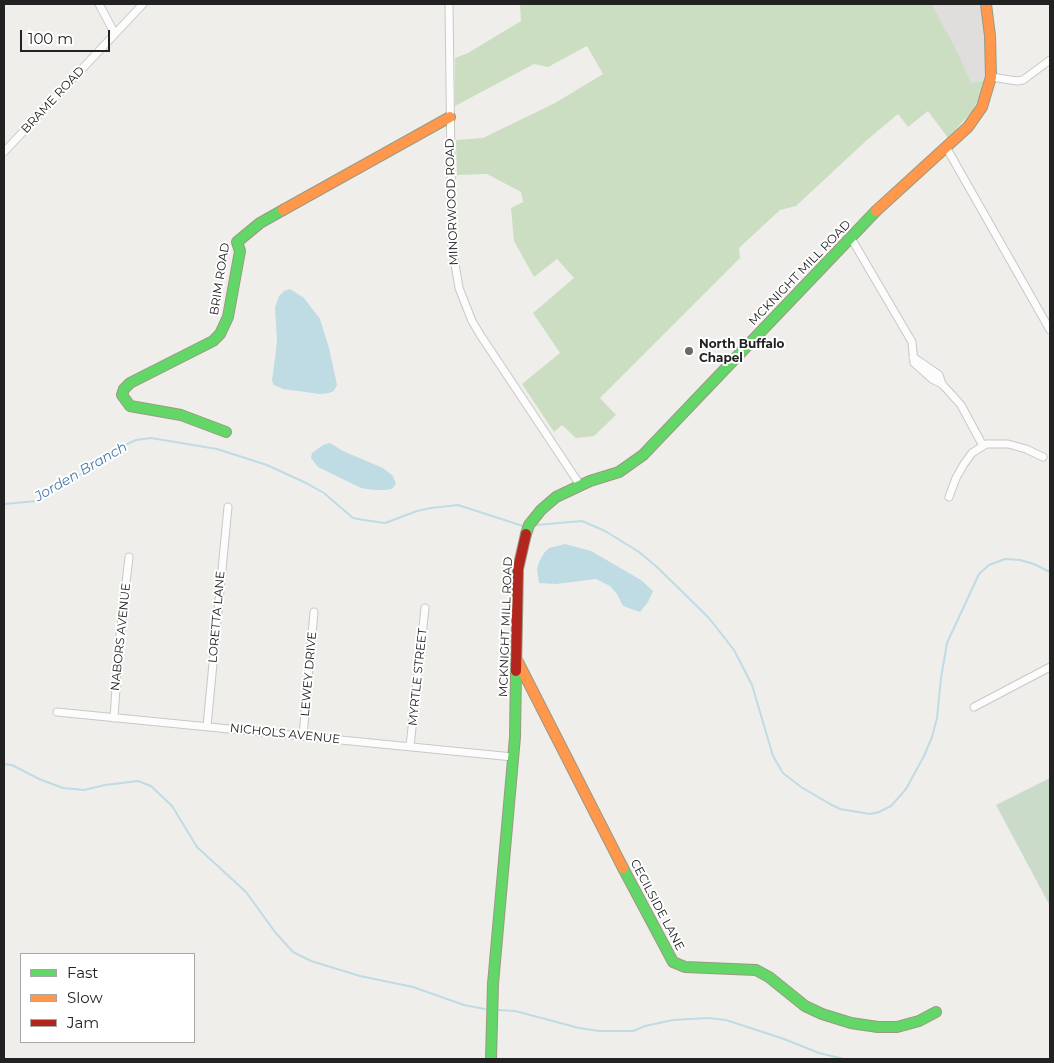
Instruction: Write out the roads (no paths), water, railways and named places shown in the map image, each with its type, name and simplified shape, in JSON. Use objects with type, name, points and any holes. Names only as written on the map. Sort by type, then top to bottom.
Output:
[{"type":"street","points":[[99,4],[115,34]]},
{"type":"street","name":"BRAME ROAD","points":[[4,152],[143,4]]},
{"type":"street","name":"MINORWOOD ROAD","points":[[448,4],[452,246],[455,274],[463,301],[481,336],[580,485]]},
{"type":"street","name":"MCKNIGHT MILL ROAD","points":[[491,1059],[493,984],[513,757],[518,569],[524,538],[533,520],[545,505],[561,494],[580,485],[619,472],[643,455],[851,238],[916,173],[978,116],[991,78],[990,36],[986,4]]},
{"type":"street","points":[[991,78],[1023,80],[1050,60]]},
{"type":"street","name":"BRIM ROAD","points":[[226,432],[181,415],[130,406],[122,395],[124,389],[130,383],[150,372],[213,341],[220,334],[228,317],[240,252],[237,242],[260,223],[450,117]]},
{"type":"street","points":[[946,147],[1050,330]]},
{"type":"street","points":[[851,238],[912,342],[913,360],[939,375],[942,384],[961,405],[982,446]]},
{"type":"street","points":[[949,496],[956,478],[967,460],[972,453],[986,444],[1008,444],[1026,449],[1043,457]]},
{"type":"street","name":"LORETTA LANE","points":[[207,726],[228,507]]},
{"type":"street","name":"NABORS AVENUE","points":[[114,718],[119,644],[129,557]]},
{"type":"street","name":"MYRTLE STREET","points":[[410,746],[425,608]]},
{"type":"street","name":"LEWEY DRIVE","points":[[303,736],[314,612]]},
{"type":"street","name":"CECILSIDE LANE","points":[[517,662],[652,925],[673,962],[685,967],[756,970],[805,1006],[822,1014],[851,1023],[897,1026],[919,1021],[936,1012]]},
{"type":"street","points":[[974,707],[1050,667]]},
{"type":"street","name":"NICHOLS AVENUE","points":[[57,712],[513,757]]},
{"type":"water","points":[[290,289],[304,298],[320,319],[337,385],[334,391],[320,394],[283,389],[274,385],[272,381],[277,342],[275,307],[279,296],[284,291]]},
{"type":"water","points":[[330,443],[343,451],[383,468],[393,476],[396,484],[392,489],[384,490],[361,488],[318,467],[311,458],[312,453],[323,445]]},
{"type":"water","points":[[565,544],[591,551],[641,580],[653,591],[648,602],[640,612],[623,606],[617,594],[610,586],[596,579],[556,584],[539,583],[537,569],[544,553],[549,548]]},
{"type":"waterway","name":"Jorden Branch","points":[[4,504],[37,501],[121,447],[136,440],[151,438],[217,449],[267,465],[324,493],[353,518],[385,523],[417,511],[458,505],[523,526]]},
{"type":"waterway","name":"Jorden Branch","points":[[536,525],[582,521],[605,531],[639,552],[657,567],[709,618],[734,650],[752,685],[773,756],[783,773],[801,787],[840,809],[870,814],[891,806],[906,789],[924,756],[937,718],[947,643],[979,574],[989,565],[1005,559],[1020,560],[1034,564],[1050,572]]},
{"type":"waterway","points":[[4,764],[12,765],[39,779],[63,788],[84,790],[138,781],[151,786],[172,806],[197,847],[246,892],[275,932],[293,952],[311,961],[360,976],[413,987],[464,1005],[485,1009]]},
{"type":"waterway","points":[[499,1010],[515,1011],[579,1028],[599,1031],[633,1031],[645,1026],[673,1020],[708,1018],[726,1020],[819,1053],[844,1059]]},
{"type":"place","name":"North Buffalo Chapel","points":[[689,351]]}]
